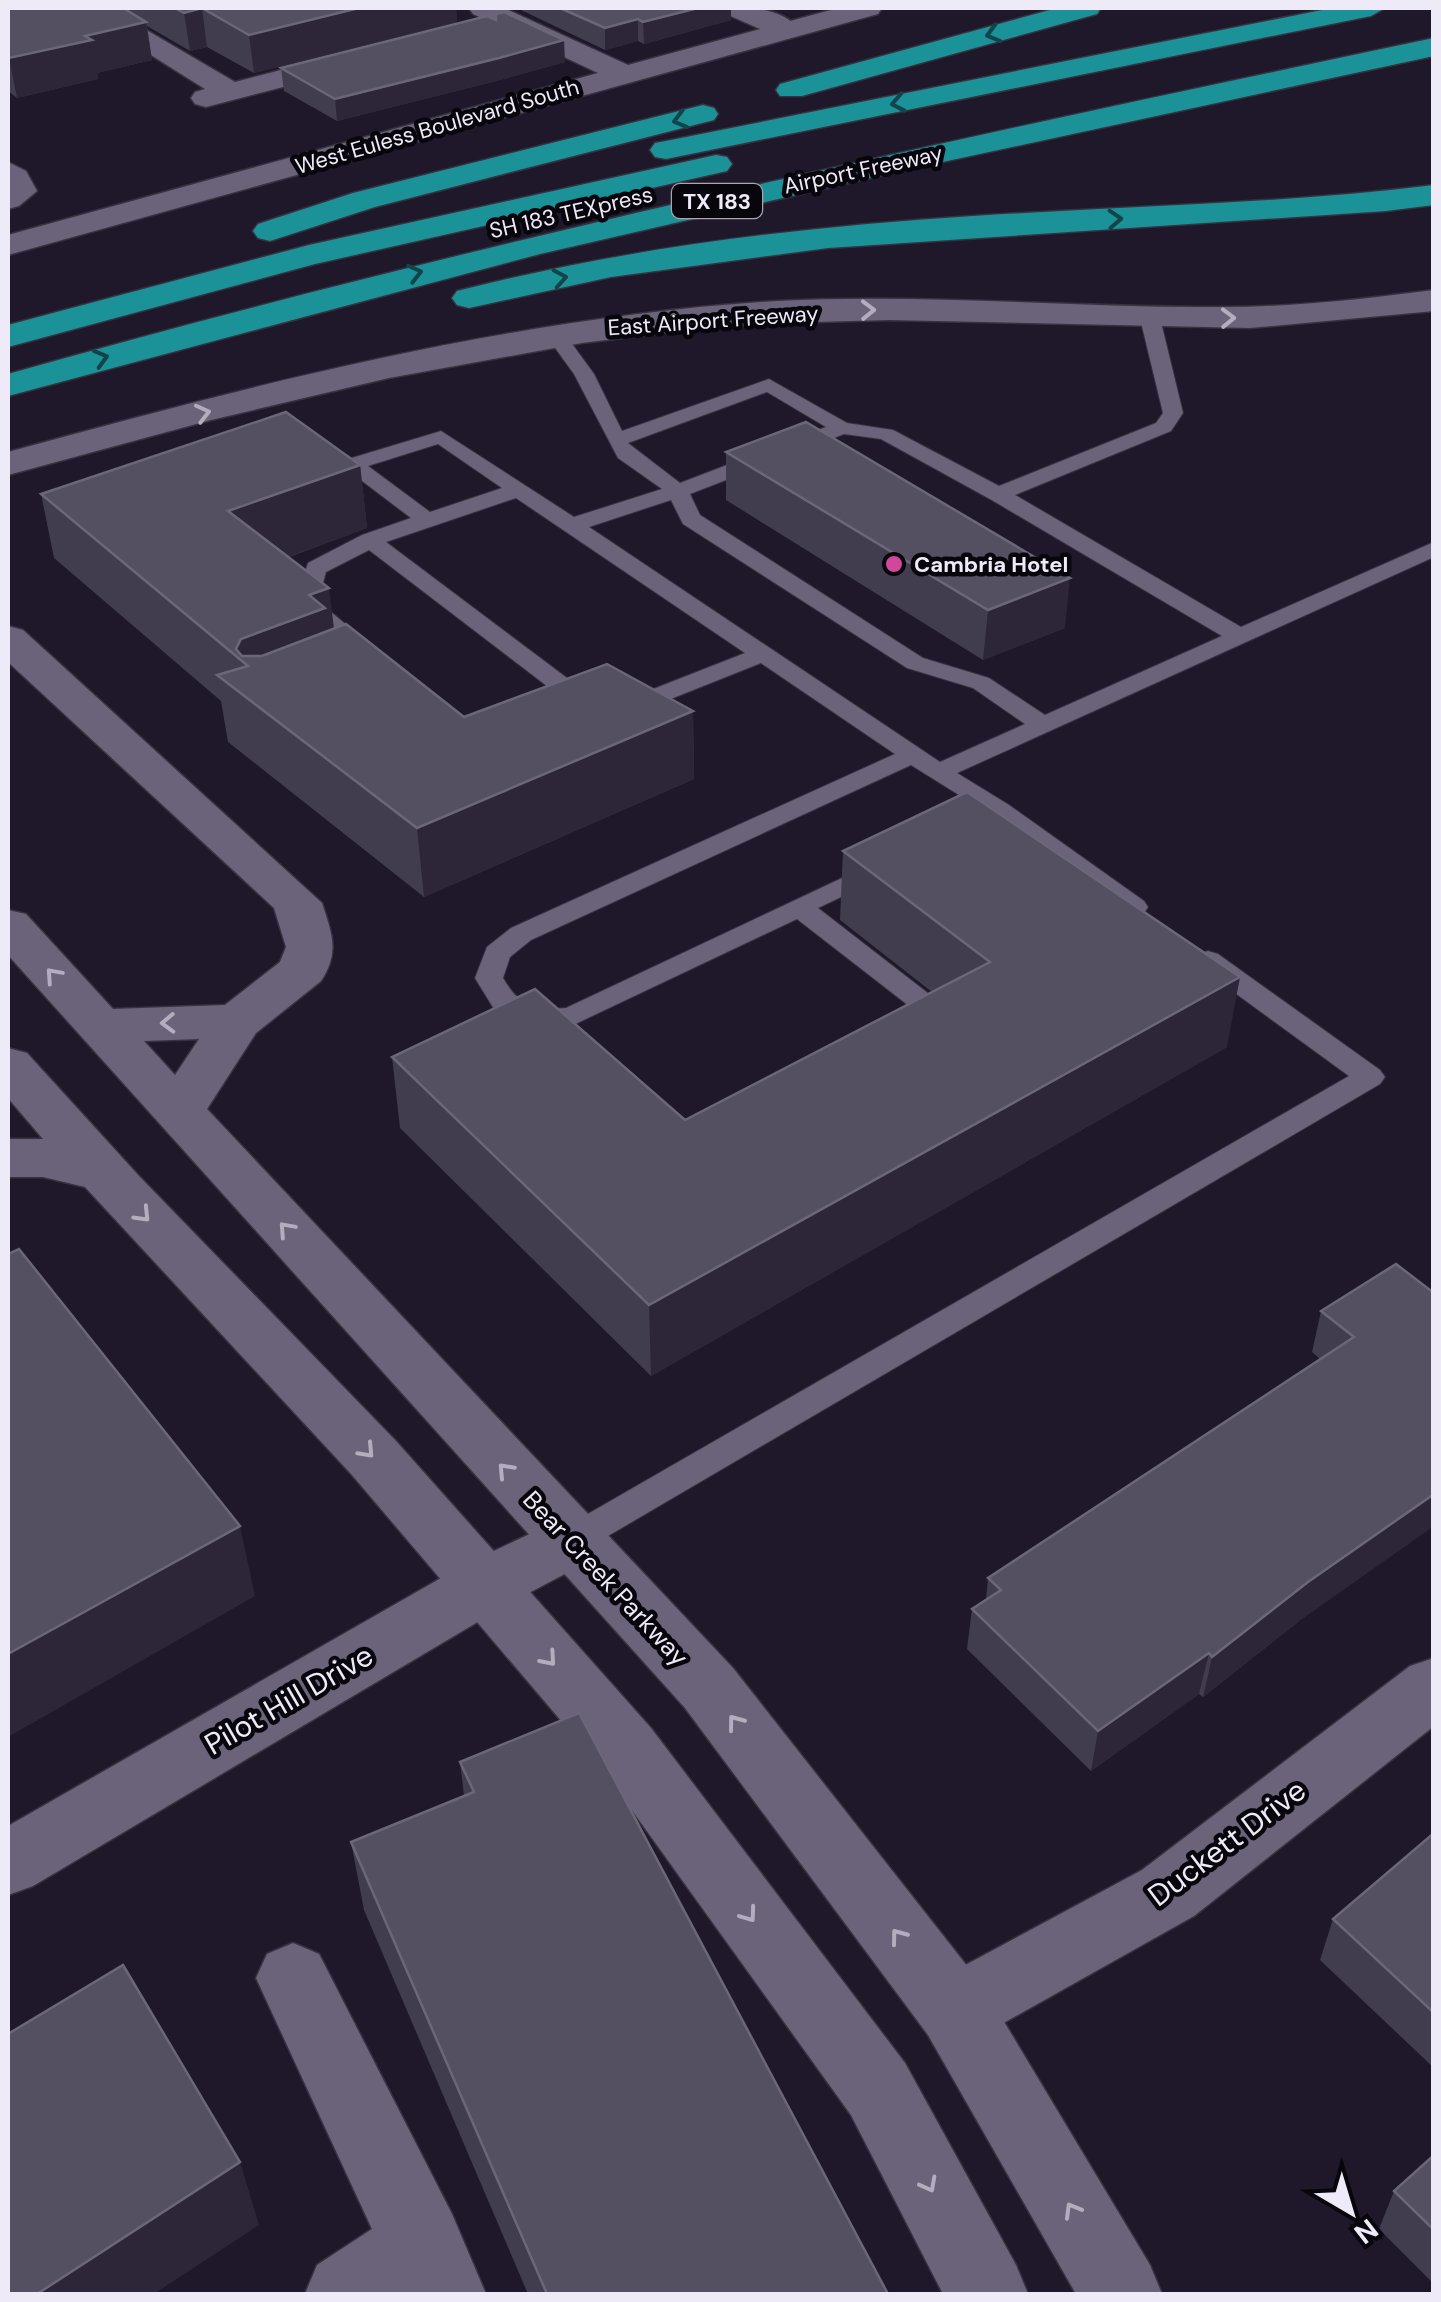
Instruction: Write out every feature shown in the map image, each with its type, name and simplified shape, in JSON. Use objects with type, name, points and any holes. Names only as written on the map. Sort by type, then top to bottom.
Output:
[{"type":"highway","points":[[764,98],[1087,8]]},
{"type":"highway","name":"TX 183","points":[[8,310],[460,194],[1383,16]]},
{"type":"highway","name":"SH 183 TEXpress","points":[[8,336],[309,254],[1383,16]]},
{"type":"highway","name":"SH 183 TEXpress","points":[[8,354],[219,296],[628,198],[1434,32]]},
{"type":"highway","name":"Airport Freeway","points":[[8,385],[350,289],[548,240],[1434,47]]},
{"type":"highway","points":[[144,273],[364,200],[726,108]]},
{"type":"highway","points":[[434,307],[510,288],[739,246],[1025,223],[1331,207],[1434,195]]},
{"type":"highway","points":[[739,246],[788,253],[1148,245],[1342,236],[1418,228]]},
{"type":"highway","points":[[8,411],[283,345]]},
{"type":"street","points":[[90,8],[218,95],[380,54]]},
{"type":"street","points":[[736,8],[786,30]]},
{"type":"street","name":"West Euless Boulevard South","points":[[8,245],[868,8]]},
{"type":"street","points":[[489,19],[623,74]]},
{"type":"street","points":[[8,172],[21,191],[8,199]]},
{"type":"street","name":"East Airport Freeway","points":[[8,464],[319,384],[555,334],[779,312],[992,311],[1150,318],[1307,315],[1434,300]]},
{"type":"street","points":[[8,639],[297,903],[311,947],[303,970],[238,1021],[178,1112]]},
{"type":"street","name":"Bear Creek Parkway","points":[[8,925],[710,1688],[954,2010],[1121,2294]]},
{"type":"street","points":[[98,1026],[238,1021]]},
{"type":"street","points":[[8,1065],[102,1172],[374,1458],[627,1750],[878,2089],[987,2294]]},
{"type":"street","points":[[8,1158],[43,1158],[102,1172]]},
{"type":"street","name":"Pilot Hill Drive","points":[[8,1864],[485,1585],[572,1540]]},
{"type":"street","name":"Duckett Drive","points":[[954,2010],[1168,1892],[1434,1686]]},
{"type":"street","points":[[293,1978],[434,2269],[346,2294]]},
{"type":"lane","points":[[998,494],[1164,427],[1173,413],[1150,318]]},
{"type":"lane","points":[[555,334],[584,374],[624,454],[678,491],[691,519],[915,663],[982,683],[1042,724]]},
{"type":"lane","points":[[616,440],[769,385],[842,428],[886,434],[998,494],[1239,636]]},
{"type":"lane","points":[[572,526],[678,491],[842,428]]},
{"type":"lane","points":[[426,520],[352,464],[441,438],[1000,810],[1161,926]]},
{"type":"lane","points":[[366,672],[384,666],[306,604],[316,568],[370,540],[518,490]]},
{"type":"lane","points":[[370,540],[604,718]]},
{"type":"lane","points":[[938,772],[1434,549]]},
{"type":"lane","points":[[571,731],[763,654]]},
{"type":"lane","points":[[899,858],[571,1018],[530,1020],[502,1002],[489,978],[497,953],[521,934],[914,755]]},
{"type":"lane","points":[[966,826],[1000,810]]},
{"type":"lane","points":[[798,907],[956,1029]]},
{"type":"lane","points":[[572,1540],[1370,1076],[1193,949]]},
{"type":"building","points":[[8,8],[123,8],[146,22],[85,36],[92,40],[9,58]]},
{"type":"building","points":[[175,8],[202,8],[184,13]]},
{"type":"building","points":[[202,8],[359,8],[249,35]]},
{"type":"building","points":[[560,8],[698,8],[605,28]]},
{"type":"building","points":[[504,12],[564,40],[335,99],[281,68],[487,16],[496,20],[496,14]]},
{"type":"building","points":[[286,412],[360,465],[228,511],[329,588],[309,595],[325,608],[241,639],[236,649],[242,656],[262,656],[346,624],[464,717],[607,664],[693,711],[417,828],[217,675],[248,666],[41,494]]},
{"type":"building","points":[[806,422],[1070,578],[988,610],[726,452]]},
{"type":"building","points":[[967,792],[1240,977],[649,1305],[392,1057],[535,989],[685,1120],[990,962],[843,851]]},
{"type":"building","points":[[19,1249],[240,1526],[8,1654],[8,1254]]},
{"type":"building","points":[[1396,1264],[1434,1293],[1434,1494],[1308,1582],[1212,1657],[1209,1653],[1098,1731],[972,1609],[1001,1590],[988,1578],[1354,1337],[1321,1311]]},
{"type":"building","points":[[579,1713],[888,2294],[547,2294],[351,1842],[474,1792],[460,1762]]},
{"type":"building","points":[[1434,1833],[1434,2013],[1333,1919]]},
{"type":"building","points":[[123,1965],[240,2162],[37,2294],[8,2294],[8,2034]]},
{"type":"building","points":[[1434,2155],[1434,2230],[1394,2191]]},
{"type":"place","name":"Cambria Hotel","points":[[894,564]]}]
